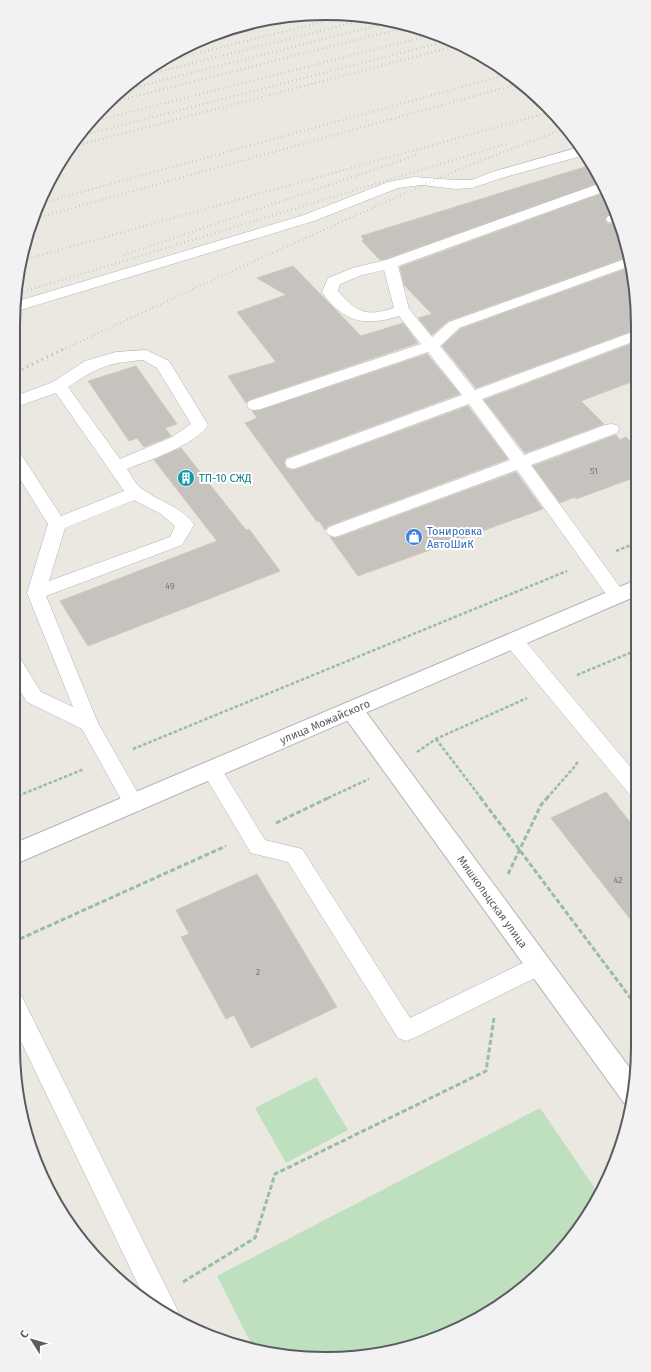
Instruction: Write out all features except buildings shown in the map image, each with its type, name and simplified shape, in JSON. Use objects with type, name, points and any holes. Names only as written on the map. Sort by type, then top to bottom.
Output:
[{"type":"main road","name":"улица Можайского","points":[[20,852],[631,590]]},
{"type":"main road","name":"Мишкольцская улица","points":[[352,710],[628,1087]]},
{"type":"lane","points":[[21,305],[309,218],[338,208],[384,188],[407,182],[424,181],[448,185],[473,184],[498,174],[577,152]]},
{"type":"lane","points":[[402,310],[376,319],[355,316],[342,306],[330,292],[333,281],[358,271],[390,264],[598,189]]},
{"type":"lane","points":[[255,405],[430,346],[454,325],[624,263]]},
{"type":"lane","points":[[390,264],[402,310],[472,397],[617,596]]},
{"type":"lane","points":[[293,463],[631,338]]},
{"type":"lane","points":[[20,400],[59,386],[91,365],[116,357],[146,355],[163,365],[200,425],[178,440],[116,467]]},
{"type":"lane","points":[[36,593],[176,541],[185,524],[167,510],[135,493],[59,386]]},
{"type":"lane","points":[[336,531],[611,429]]},
{"type":"lane","points":[[20,466],[57,524],[36,593],[89,724],[134,804]]},
{"type":"lane","points":[[57,524],[135,493]]},
{"type":"lane","points":[[514,641],[631,783]]},
{"type":"lane","points":[[20,674],[34,697],[89,724]]},
{"type":"lane","points":[[212,771],[258,846],[296,855],[406,1031],[539,965]]},
{"type":"lane","points":[[20,1016],[161,1304]]},
{"type":"path","points":[[20,795],[631,544]]},
{"type":"path","points":[[20,939],[251,835],[394,768],[436,739],[552,686],[631,653]]},
{"type":"path","points":[[436,739],[631,999]]},
{"type":"green space","points":[[316,1077],[348,1130],[286,1163],[255,1108]]},
{"type":"green space","points":[[540,1108],[595,1189],[580,1216],[555,1248],[542,1263],[511,1289],[495,1301],[461,1320],[442,1329],[405,1342],[365,1349],[326,1352],[286,1349],[251,1343],[217,1276]]},
{"type":"railway","points":[[179,58],[329,20]]},
{"type":"railway","points":[[153,73],[355,22]]},
{"type":"railway","points":[[134,88],[378,25]]},
{"type":"railway","points":[[119,100],[400,29]]},
{"type":"railway","points":[[100,120],[425,36]]},
{"type":"railway","points":[[88,134],[441,43]]},
{"type":"railway","points":[[79,145],[451,47]]},
{"type":"railway","points":[[46,202],[502,76]]},
{"type":"railway","points":[[40,217],[514,85]]},
{"type":"railway","points":[[27,259],[546,113]]},
{"type":"railway","points":[[62,350],[232,271],[462,168],[560,130]]},
{"type":"railway","points":[[22,292],[509,143]]},
{"type":"railway","points":[[124,255],[417,155]]},
{"type":"railway","points":[[22,369],[64,349]]},
{"type":"place","name":"ТП-10 СЖД","points":[[186,478]]},
{"type":"place","name":"Тонировка АвтоШиК","points":[[414,537]]}]
